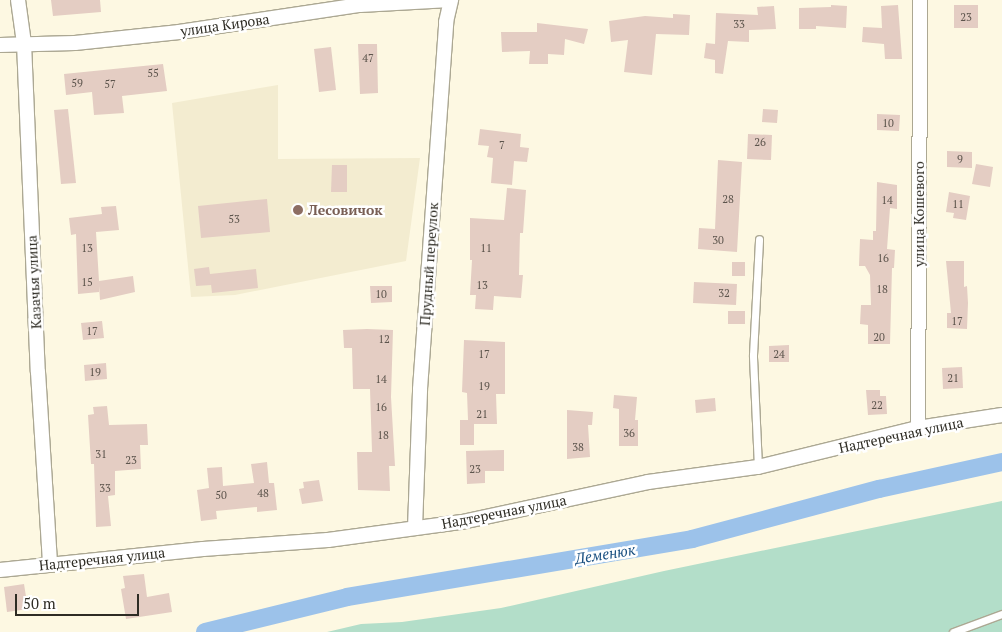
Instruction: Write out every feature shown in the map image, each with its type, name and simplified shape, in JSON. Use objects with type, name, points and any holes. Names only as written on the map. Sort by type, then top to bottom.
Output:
[{"type":"street","name":"Казачья улица","points":[[18,0],[24,43],[37,352],[50,564]]},
{"type":"street","name":"улица Кирова","points":[[0,45],[24,43],[75,44],[179,32],[360,5],[451,0]]},
{"type":"street","name":"Прудный переулок","points":[[415,528],[420,379],[446,22],[451,0]]},
{"type":"street","name":"улица Кошевого","points":[[918,428],[920,0]]},
{"type":"street","name":"Надтеречная улица","points":[[0,570],[328,540],[462,522],[648,482],[758,467],[918,428],[1002,415]]},
{"type":"lane","points":[[758,467],[753,355],[759,239]]},
{"type":"lane","points":[[953,632],[1002,614]]},
{"type":"shaded area","name":"Лесовичок","points":[[278,85],[278,159],[420,158],[406,261],[235,295],[191,297],[172,103]]},
{"type":"green space","points":[[1002,501],[1002,632],[327,632],[361,624],[402,622],[501,608],[664,571]]},
{"type":"building","points":[[51,0],[100,0],[101,12],[53,16]]},
{"type":"building","points":[[831,5],[847,6],[846,28],[816,26],[816,29],[799,29],[799,8],[831,7]]},
{"type":"building","points":[[898,5],[902,59],[885,59],[884,44],[862,42],[863,27],[882,28],[881,6]]},
{"type":"building","points":[[954,5],[978,5],[978,28],[954,28]]},
{"type":"building","points":[[774,6],[776,29],[749,30],[749,42],[728,41],[723,74],[715,73],[715,60],[704,58],[706,43],[715,44],[716,13],[758,15],[757,7]]},
{"type":"building","points":[[673,14],[690,15],[689,35],[656,34],[652,75],[624,72],[628,40],[611,42],[609,21],[645,16],[673,18]]},
{"type":"building","points":[[537,23],[588,29],[584,44],[565,39],[564,55],[548,54],[548,64],[529,64],[530,51],[502,52],[501,32],[537,32]]},
{"type":"building","points":[[358,44],[377,44],[378,93],[360,94]]},
{"type":"building","points":[[331,47],[336,90],[319,92],[314,49]]},
{"type":"building","points":[[163,64],[167,91],[122,96],[124,113],[94,115],[92,92],[66,95],[64,74]]},
{"type":"building","points":[[68,109],[76,183],[61,184],[54,110]]},
{"type":"building","points":[[763,109],[778,110],[777,123],[762,122]]},
{"type":"building","points":[[877,114],[900,115],[899,131],[877,130]]},
{"type":"building","points":[[480,129],[521,134],[520,147],[529,148],[527,162],[514,161],[512,185],[491,183],[493,158],[487,157],[489,146],[478,145]]},
{"type":"building","points":[[748,134],[772,135],[771,160],[747,159]]},
{"type":"building","points":[[947,151],[972,152],[972,168],[947,167]]},
{"type":"building","points":[[718,160],[742,162],[737,252],[698,249],[699,228],[715,229]]},
{"type":"building","points":[[976,164],[993,167],[990,187],[972,184]]},
{"type":"building","points":[[332,165],[347,165],[347,192],[331,192]]},
{"type":"building","points":[[877,182],[897,185],[897,209],[890,208],[887,249],[895,250],[894,268],[892,268],[890,344],[868,344],[868,325],[860,324],[861,305],[871,305],[870,275],[865,266],[859,266],[860,239],[873,240],[873,231],[876,231]]},
{"type":"building","points":[[507,188],[526,190],[523,233],[520,233],[519,275],[523,275],[521,298],[494,296],[493,310],[475,309],[476,295],[470,295],[472,260],[470,260],[470,218],[504,220]]},
{"type":"building","points":[[949,192],[970,196],[966,220],[953,218],[954,213],[946,212]]},
{"type":"building","points":[[267,199],[270,232],[201,238],[198,206]]},
{"type":"building","points":[[116,206],[119,230],[96,232],[99,281],[133,276],[135,292],[100,300],[99,286],[99,292],[78,294],[76,234],[71,235],[69,218],[102,214],[101,207]]},
{"type":"building","points":[[946,261],[964,261],[964,287],[967,286],[968,303],[967,329],[947,328],[947,313],[951,313]]},
{"type":"building","points":[[732,262],[745,262],[745,276],[732,276]]},
{"type":"building","points":[[209,267],[210,274],[256,269],[258,288],[212,293],[210,276],[211,285],[196,286],[194,269]]},
{"type":"building","points":[[694,282],[737,284],[736,305],[693,303]]},
{"type":"building","points":[[370,286],[392,286],[392,302],[371,303]]},
{"type":"building","points":[[728,311],[745,311],[745,324],[728,324]]},
{"type":"building","points":[[102,321],[104,338],[83,340],[81,323]]},
{"type":"building","points":[[343,330],[393,330],[391,397],[395,466],[389,466],[390,491],[358,490],[357,452],[372,452],[370,389],[353,389],[352,348],[344,348]]},
{"type":"building","points":[[464,340],[505,342],[505,394],[496,394],[497,424],[474,424],[474,445],[460,445],[460,420],[468,420],[467,393],[462,392]]},
{"type":"building","points":[[789,345],[789,362],[769,362],[769,346]]},
{"type":"building","points":[[106,363],[107,379],[85,381],[84,365]]},
{"type":"building","points":[[962,367],[963,388],[943,389],[942,368]]},
{"type":"building","points":[[866,390],[880,390],[880,396],[886,396],[887,414],[868,415]]},
{"type":"building","points":[[614,395],[637,397],[635,420],[638,420],[638,446],[619,446],[619,409],[613,408]]},
{"type":"building","points":[[715,398],[716,411],[696,413],[695,400]]},
{"type":"building","points":[[107,406],[109,425],[147,424],[148,445],[140,445],[141,469],[115,471],[115,495],[108,496],[111,526],[96,527],[94,464],[91,464],[88,415],[94,414],[93,407]]},
{"type":"building","points":[[567,410],[593,412],[592,425],[588,425],[590,457],[567,459]]},
{"type":"building","points":[[504,450],[504,471],[485,471],[485,483],[467,484],[466,451]]},
{"type":"building","points":[[267,462],[269,483],[274,483],[277,510],[257,512],[257,507],[216,511],[217,519],[201,521],[197,490],[209,488],[207,468],[222,467],[223,486],[254,483],[251,464]]},
{"type":"building","points":[[319,480],[323,501],[302,504],[299,489],[304,488],[303,482]]},
{"type":"building","points":[[144,574],[147,597],[169,593],[172,612],[126,619],[121,589],[125,588],[123,576]]},
{"type":"building","points":[[24,584],[28,609],[7,612],[4,587]]},
{"type":"waterway","name":"Деменюк","points":[[205,632],[347,597],[692,539],[879,489],[1002,462]]},
{"type":"place","name":"Лесовичок","points":[[298,210]]}]
